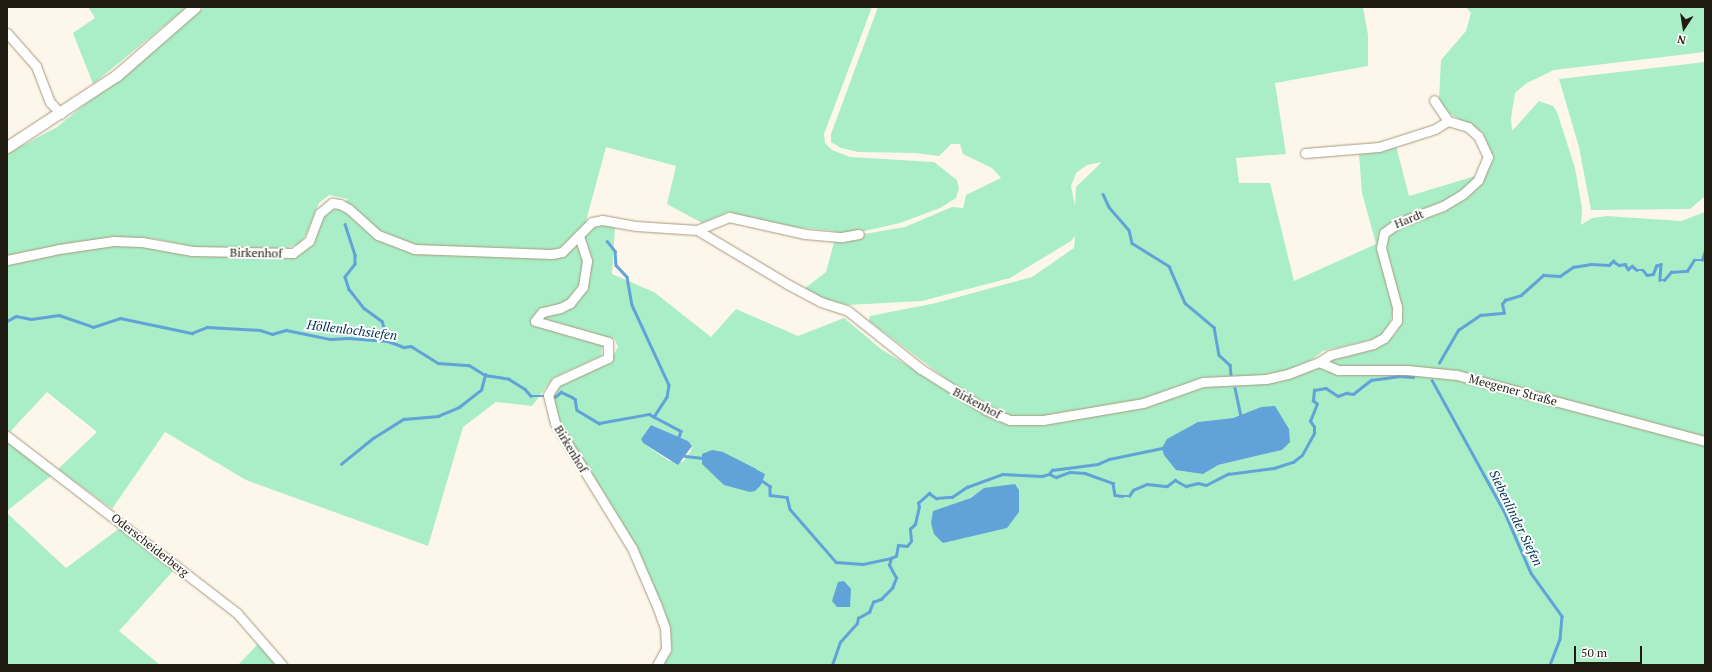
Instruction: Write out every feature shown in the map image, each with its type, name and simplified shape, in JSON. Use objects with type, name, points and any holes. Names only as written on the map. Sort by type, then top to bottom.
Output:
[{"type":"street","points":[[7,147],[61,114],[116,75],[196,7]]},
{"type":"street","points":[[7,33],[36,66],[50,102],[61,114]]},
{"type":"street","points":[[1304,153],[1379,147],[1435,129],[1448,121],[1434,100]]},
{"type":"street","name":"Hardt","points":[[1319,362],[1330,355],[1373,344],[1392,331],[1397,321],[1398,307],[1381,248],[1384,233],[1398,223],[1443,206],[1464,194],[1478,180],[1485,167],[1487,150],[1478,136],[1468,127],[1448,121]]},
{"type":"street","name":"Birkenhof","points":[[7,260],[59,249],[113,241],[142,242],[192,251],[293,253],[309,241],[320,213],[332,203],[340,204],[349,209],[378,235],[414,249],[503,251],[552,254],[562,252],[592,222],[602,220],[636,226],[697,230],[729,217],[805,234],[842,237],[859,234]]},
{"type":"street","name":"Birkenhof","points":[[697,230],[789,285],[821,302],[848,311],[954,392],[986,410],[1010,420],[1043,420],[1143,403],[1203,382],[1266,379],[1319,362]]},
{"type":"street","name":"Birkenhof","points":[[579,236],[587,261],[583,287],[570,303],[560,308],[542,312],[535,321],[608,342],[608,358],[556,382],[548,394],[555,423],[632,548],[666,628],[666,649],[657,665]]},
{"type":"street","name":"Meegener Straße","points":[[1319,362],[1338,370],[1407,370],[1457,375],[1705,441]]},
{"type":"street","name":"Oderscheiderberg","points":[[7,436],[237,613],[282,665]]},
{"type":"green space","points":[[88,7],[187,7],[93,84],[73,33],[95,18]]},
{"type":"green space","points":[[205,7],[872,7],[824,134],[825,143],[832,150],[850,157],[934,162],[957,180],[959,189],[956,198],[940,208],[900,223],[860,232],[835,233],[835,231],[782,226],[728,212],[702,223],[667,204],[676,166],[606,147],[586,221],[615,227],[612,274],[654,292],[711,337],[736,309],[798,336],[844,318],[881,349],[950,392],[957,387],[869,321],[870,316],[936,303],[1032,277],[1074,248],[1075,236],[1071,241],[1010,278],[922,301],[848,305],[824,299],[804,289],[826,272],[835,239],[905,227],[952,207],[963,208],[966,195],[1001,178],[992,168],[963,154],[960,144],[951,144],[939,156],[916,153],[858,152],[841,148],[831,142],[831,134],[878,7],[1363,7],[1368,35],[1368,66],[1275,83],[1286,154],[1236,158],[1239,183],[1270,183],[1294,281],[1376,244],[1362,193],[1359,153],[1396,146],[1409,196],[1475,176],[1482,182],[1493,160],[1483,133],[1450,114],[1439,100],[1441,60],[1466,31],[1471,13],[1466,7],[1705,7],[1705,52],[1554,70],[1527,83],[1515,93],[1511,118],[1512,131],[1539,101],[1553,106],[1557,112],[1575,168],[1582,208],[1581,225],[1592,218],[1607,216],[1681,221],[1705,212],[1705,665],[663,665],[672,651],[670,627],[662,605],[635,548],[560,427],[552,389],[609,363],[618,347],[614,338],[602,347],[601,356],[553,378],[532,406],[496,402],[463,427],[428,546],[246,480],[165,432],[112,509],[58,469],[97,432],[47,392],[9,433],[7,431],[7,154],[57,127]],"holes":[[[1102,162],[1076,187],[1075,206],[1071,186],[1076,173],[1087,165]],[[329,195],[348,199],[337,209],[320,213],[302,248],[286,248],[299,244],[306,235],[319,203]],[[150,238],[195,247],[274,249],[192,251],[153,244]],[[1376,244],[1387,250],[1403,311],[1401,324],[1394,335],[1384,344],[1331,359],[1318,368],[1268,383],[1286,371],[1310,361],[1323,351],[1379,338],[1389,329],[1394,305]],[[1261,407],[1282,450],[1218,465],[1198,422],[1233,418]],[[651,425],[688,441],[692,446],[691,451],[683,462],[669,461],[643,443],[641,439]]]},
{"type":"green space","points":[[1705,62],[1705,196],[1690,209],[1591,210],[1579,147],[1559,79]]},
{"type":"green space","points":[[7,441],[52,475],[7,511]]},
{"type":"green space","points":[[7,513],[66,568],[120,528],[174,570],[119,631],[160,665],[7,665]]},
{"type":"green space","points":[[258,644],[277,665],[238,665]]},
{"type":"water","points":[[1275,406],[1289,429],[1290,442],[1282,450],[1218,465],[1203,474],[1176,470],[1164,455],[1162,448],[1167,439],[1198,422],[1233,418],[1261,407]]},
{"type":"water","points":[[651,425],[688,441],[692,446],[678,465],[643,443],[641,439]]},
{"type":"water","points":[[712,450],[723,452],[765,474],[761,485],[755,491],[750,492],[724,485],[702,464],[702,454]]},
{"type":"water","points":[[1015,484],[1019,490],[1019,512],[1007,528],[943,543],[934,534],[931,523],[933,511],[971,498],[984,488]]},
{"type":"water","points":[[844,581],[851,589],[850,607],[837,607],[832,601],[838,582]]},
{"type":"waterway","points":[[1103,194],[1109,207],[1129,230],[1132,243],[1169,266],[1185,303],[1214,327],[1219,355],[1230,365],[1231,374]]},
{"type":"waterway","points":[[345,224],[355,255],[355,264],[345,277],[349,289],[364,308],[382,321],[388,341]]},
{"type":"waterway","points":[[607,241],[615,251],[616,265],[627,277],[632,305],[669,385],[667,397],[654,417]]},
{"type":"waterway","points":[[1439,363],[1458,330],[1480,315],[1504,313],[1502,304],[1505,300],[1521,295],[1543,275],[1560,276],[1573,267],[1591,264],[1609,265],[1613,261],[1619,265],[1625,264],[1628,269],[1632,266],[1637,270],[1643,270],[1647,275],[1653,274],[1656,266],[1661,264],[1660,280],[1664,280],[1671,272],[1687,271],[1694,260],[1702,260],[1705,250]]},
{"type":"waterway","name":"Höllenlochsiefen","points":[[7,321],[16,316],[31,319],[59,315],[93,327],[120,318],[192,333],[207,327],[260,330],[272,334],[286,330],[330,339],[348,338],[388,341],[404,347],[411,346],[438,363],[469,365],[485,375],[509,379],[525,389],[531,396],[544,396]]},
{"type":"waterway","points":[[341,464],[373,438],[404,419],[438,416],[459,407],[481,390],[485,375]]},
{"type":"waterway","points":[[832,665],[840,642],[857,623],[858,618],[869,612],[873,602],[881,599],[892,588],[896,578],[889,565],[891,558],[896,556],[898,545],[907,546],[911,541],[910,529],[915,524],[919,507],[918,503],[929,493],[936,498],[952,497],[967,487],[1002,474],[1042,476],[1049,474],[1056,477],[1070,472],[1085,473],[1113,483],[1115,495],[1122,496],[1129,496],[1133,490],[1147,484],[1167,486],[1175,480],[1186,486],[1198,483],[1206,485],[1228,474],[1274,468],[1293,462],[1302,455],[1314,433],[1314,427],[1310,421],[1317,404],[1313,401],[1314,390],[1326,388],[1338,396],[1346,393],[1353,394],[1371,380],[1398,376],[1413,377]]},
{"type":"waterway","name":"Siebenlinder Siefen","points":[[1432,380],[1505,513],[1531,573],[1562,616],[1560,639],[1550,665]]},
{"type":"waterway","points":[[1235,388],[1241,416]]},
{"type":"waterway","name":"Höllenlochsiefen","points":[[555,397],[561,392],[572,397],[575,399],[577,410],[599,423],[649,414],[681,431],[678,440]]},
{"type":"waterway","points":[[1049,474],[1052,470],[1098,464],[1109,459],[1162,448]]},
{"type":"waterway","name":"Höllenlochsiefen","points":[[685,456],[705,458]]},
{"type":"waterway","name":"Höllenlochsiefen","points":[[732,458],[754,469],[756,472]]},
{"type":"waterway","name":"Höllenlochsiefen","points":[[761,480],[770,486],[770,495],[787,497],[790,509],[836,562],[863,564],[891,558]]}]
